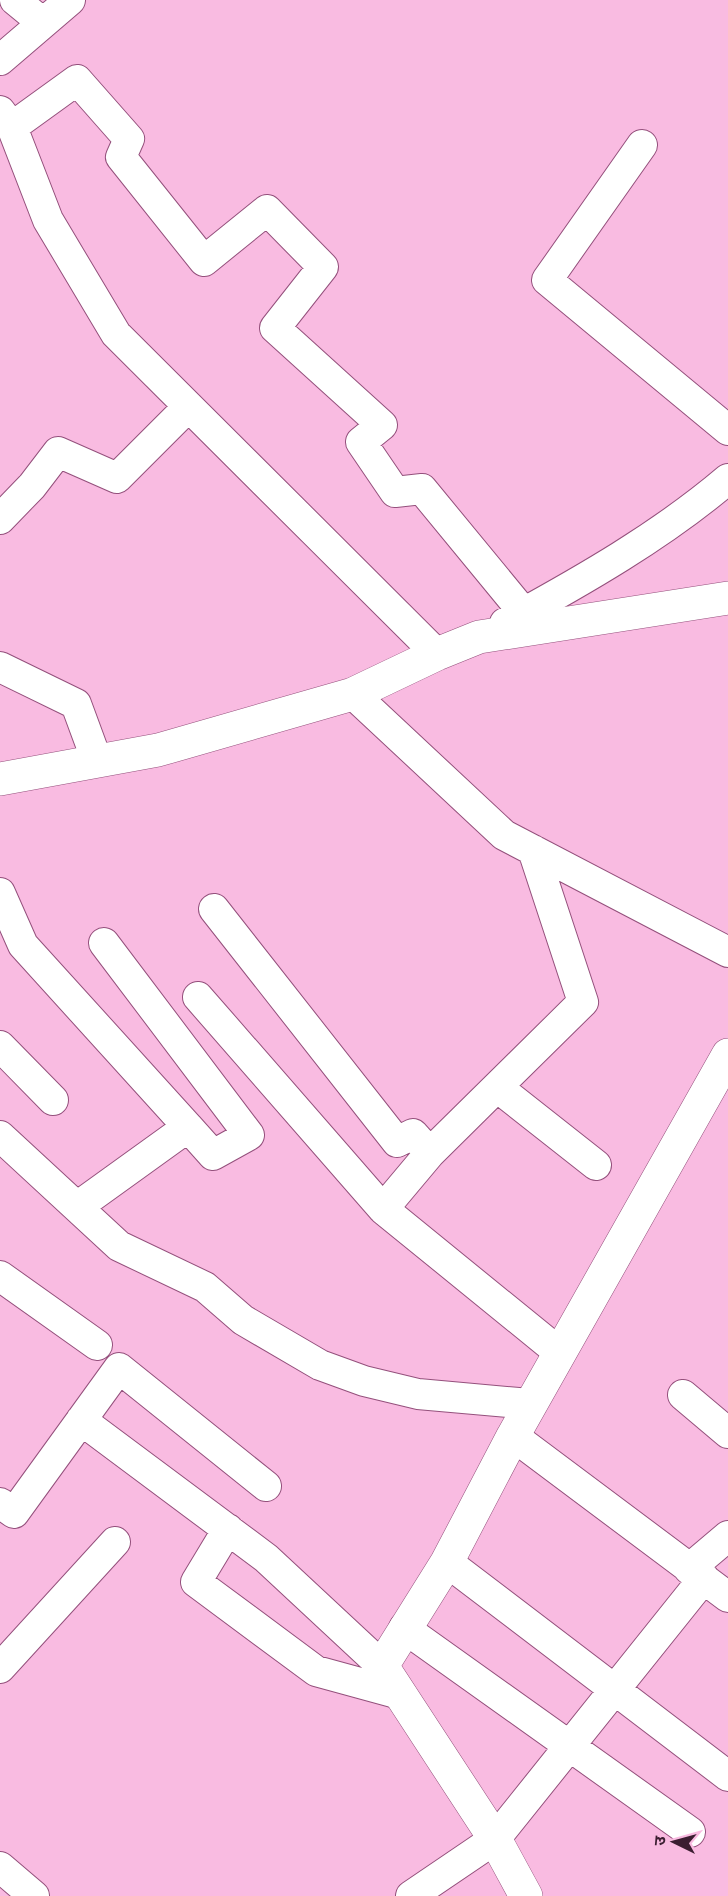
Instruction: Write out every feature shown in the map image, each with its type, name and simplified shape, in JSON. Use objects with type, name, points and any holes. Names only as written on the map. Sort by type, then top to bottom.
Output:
[{"type":"street","points":[[15,0],[43,23]]},
{"type":"street","points":[[0,60],[70,0]]},
{"type":"street","points":[[436,654],[116,334],[48,220],[6,119],[77,80],[129,139],[121,157],[204,261],[267,210],[323,267],[275,328],[382,425],[361,442],[395,492],[422,489],[524,613]]},
{"type":"street","points":[[642,145],[547,280],[728,430]]},
{"type":"street","points":[[0,519],[32,486],[58,452],[117,478],[188,406]]},
{"type":"street","points":[[0,779],[158,750],[353,694],[436,654],[479,637],[524,613],[689,512],[728,479]]},
{"type":"street","points":[[479,637],[728,598]]},
{"type":"street","points":[[0,668],[75,704],[97,761]]},
{"type":"street","points":[[353,694],[504,835],[728,952]]},
{"type":"street","points":[[383,1209],[430,1153],[583,1002],[532,850]]},
{"type":"street","points":[[0,893],[23,945],[213,1155],[249,1135],[104,943]]},
{"type":"street","points":[[214,909],[397,1142],[413,1134],[430,1153]]},
{"type":"street","points":[[198,997],[383,1209],[560,1353]]},
{"type":"street","points":[[0,1046],[53,1100]]},
{"type":"street","points":[[382,1666],[447,1562],[530,1404],[728,1056]]},
{"type":"street","points":[[497,1087],[596,1165]]},
{"type":"street","points":[[77,1207],[188,1127]]},
{"type":"street","points":[[0,1136],[119,1246],[205,1287],[243,1320],[320,1365],[364,1381],[418,1394],[530,1404]]},
{"type":"street","points":[[0,1276],[96,1345]]},
{"type":"street","points":[[0,1503],[14,1513],[119,1368],[266,1486]]},
{"type":"street","points":[[683,1395],[728,1433]]},
{"type":"street","points":[[81,1420],[266,1558],[382,1666],[495,1839],[526,1896]]},
{"type":"street","points":[[513,1436],[728,1597]]},
{"type":"street","points":[[228,1529],[196,1582],[316,1671],[400,1694]]},
{"type":"street","points":[[411,1896],[495,1839],[614,1690],[696,1574],[728,1536]]},
{"type":"street","points":[[0,1668],[115,1542]]},
{"type":"street","points":[[447,1562],[728,1776]]},
{"type":"street","points":[[404,1628],[690,1832]]},
{"type":"street","points":[[0,1867],[34,1896]]}]
